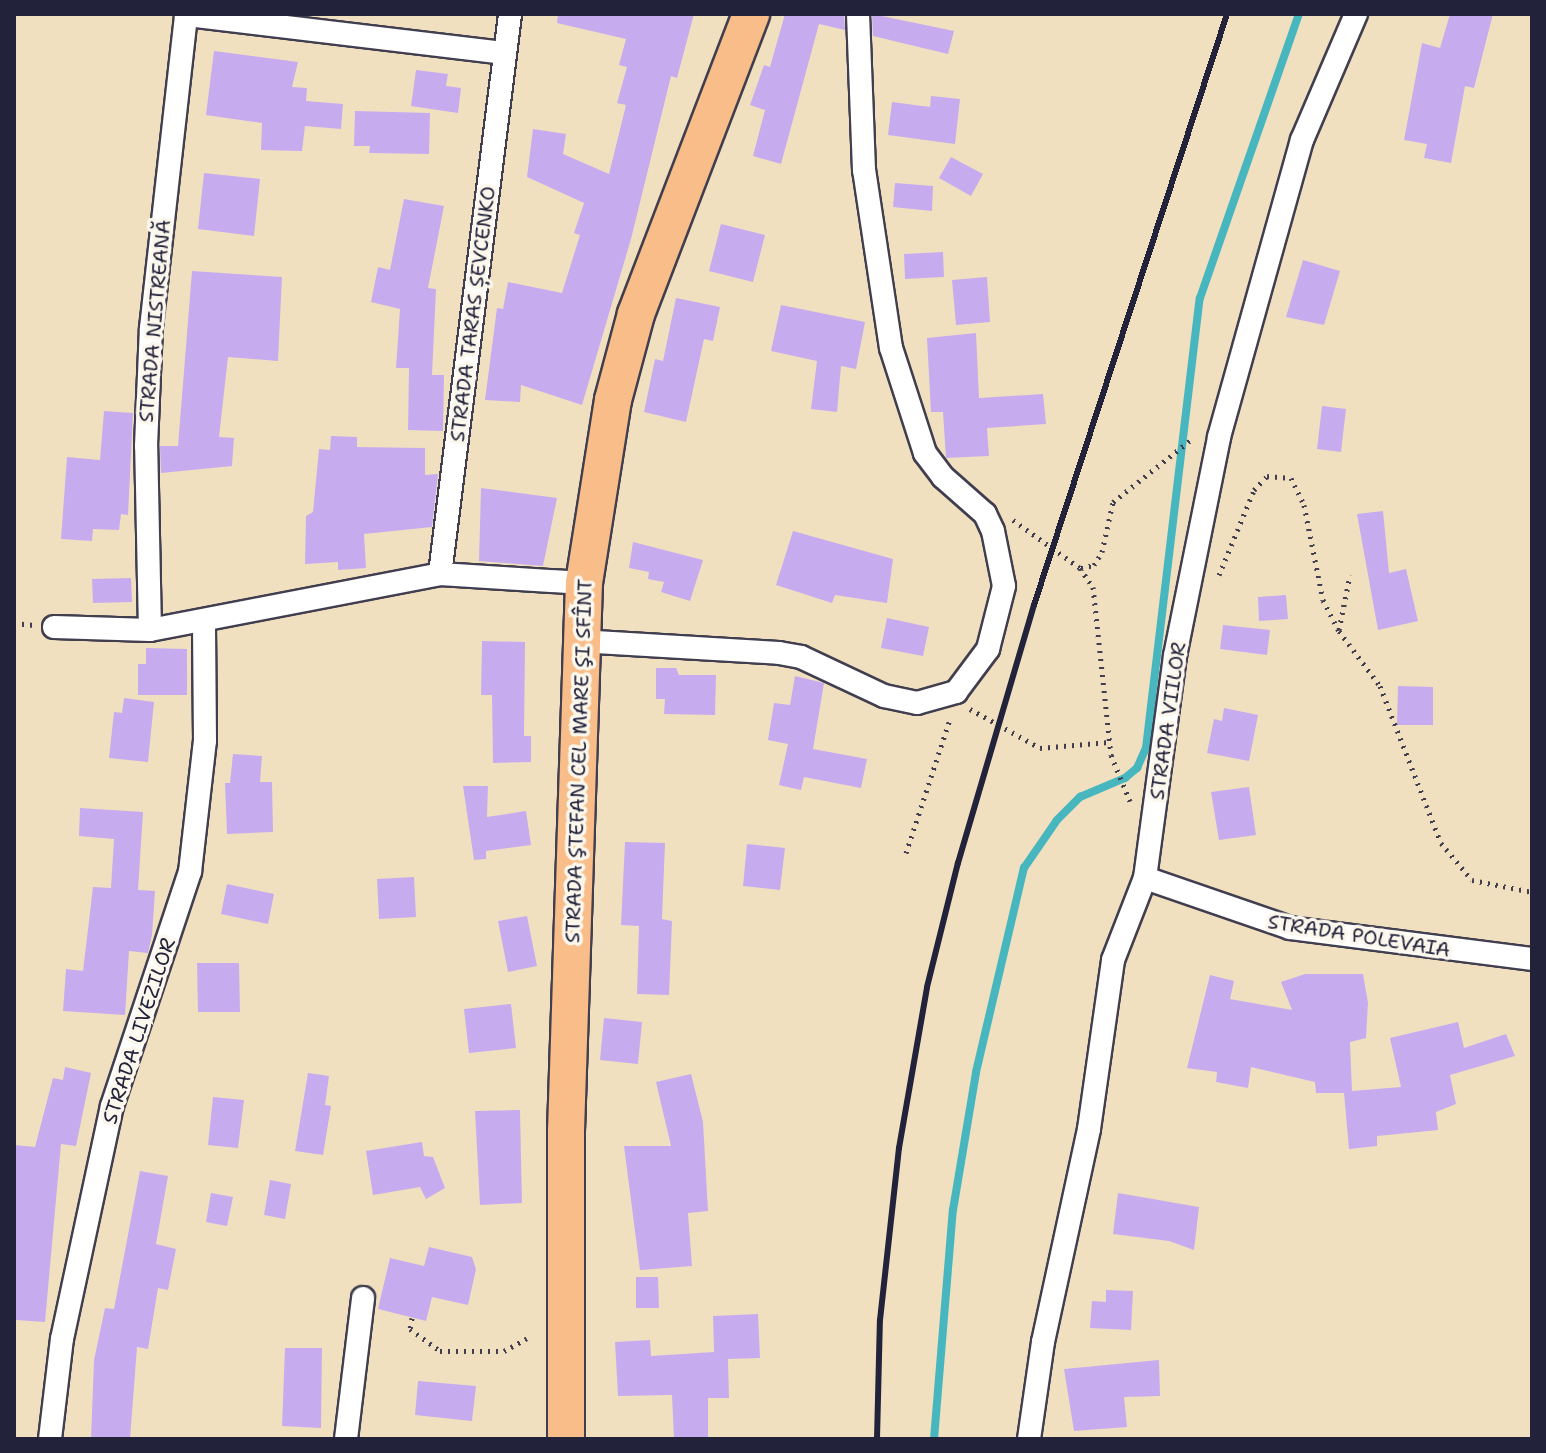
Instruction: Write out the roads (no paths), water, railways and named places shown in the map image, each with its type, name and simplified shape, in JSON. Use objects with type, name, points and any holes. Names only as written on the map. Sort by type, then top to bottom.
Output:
[{"type":"main road","name":"STRADA ŞTEFAN CEL MARE ŞI SFÎNT","points":[[566,1439],[566,1131],[579,641],[584,583],[613,400],[636,314],[751,14]]},
{"type":"street","points":[[186,14],[505,53]]},
{"type":"street","name":"STRADA NISTREANĂ","points":[[150,630],[146,461],[150,354],[186,14]]},
{"type":"street","name":"STRADA TARAS ȘEVCENKO","points":[[440,574],[510,14]]},
{"type":"street","points":[[579,641],[779,653],[801,657],[884,696],[917,703],[947,698],[965,684],[988,649],[1004,586],[985,514],[943,477],[925,453],[891,348],[864,170],[858,14]]},
{"type":"street","name":"STRADA VIILOR","points":[[1029,1439],[1043,1342],[1089,1129],[1113,960],[1145,878],[1175,656],[1223,423],[1302,140],[1356,14]]},
{"type":"street","points":[[54,627],[150,630],[440,574],[584,583]]},
{"type":"street","name":"STRADA LIVEZILOR","points":[[50,1439],[62,1339],[112,1106],[190,872],[205,741],[204,621]]},
{"type":"street","name":"STRADA POLEVAIA","points":[[1145,878],[1290,928],[1532,959]]},
{"type":"street","points":[[346,1439],[363,1298]]},
{"type":"waterway","points":[[934,1439],[953,1210],[976,1072],[1024,868],[1057,820],[1080,797],[1125,778],[1137,768],[1146,748],[1200,298],[1299,14]]},
{"type":"railway","points":[[877,1439],[880,1320],[899,1148],[927,987],[958,863],[1034,605],[1227,14]]}]
